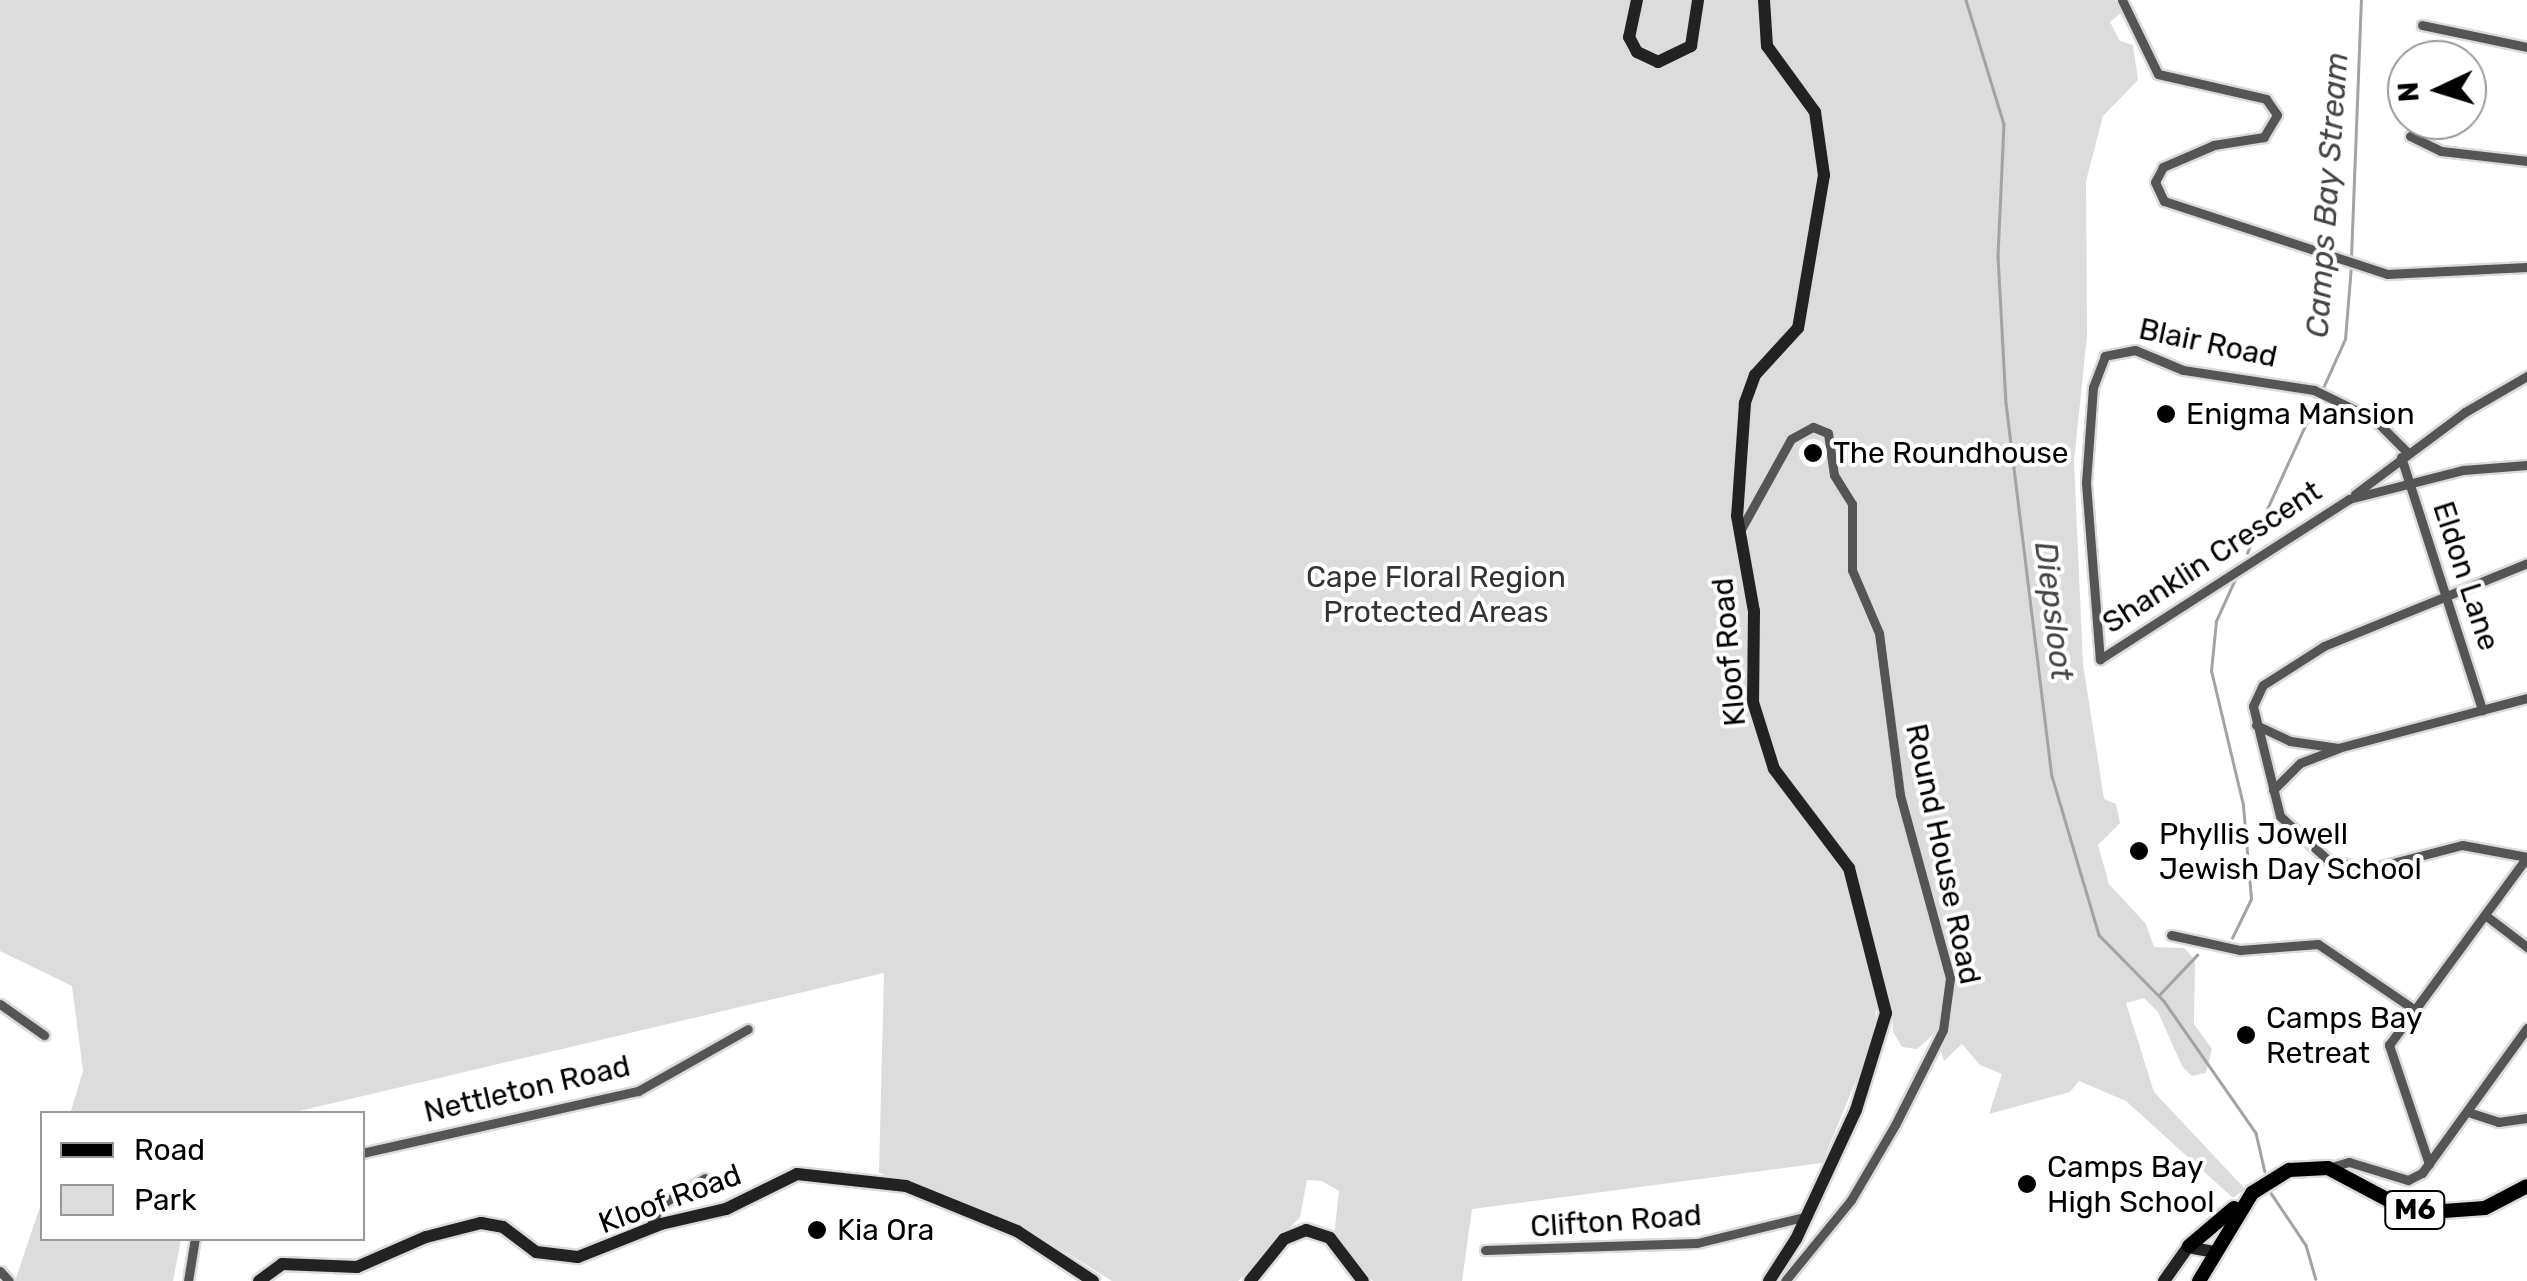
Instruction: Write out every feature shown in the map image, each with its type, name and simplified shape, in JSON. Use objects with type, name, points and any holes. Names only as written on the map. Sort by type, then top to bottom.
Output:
[{"type":"main road","points":[[1637,0],[1630,40],[1644,57],[1662,62],[1690,46],[1698,0]]},
{"type":"main road","name":"Kloof Road","points":[[1764,0],[1768,50],[1816,114],[1824,182],[1798,328],[1747,395],[1740,531],[1754,606],[1752,688],[1759,734],[1774,769],[1847,864],[1885,1002],[1870,1074],[1808,1216],[1769,1281]]},
{"type":"main road","points":[[2164,1281],[2189,1246],[2252,1192],[2289,1170],[2328,1168]]},
{"type":"main road","name":"M6","points":[[2328,1168],[2392,1202],[2430,1212],[2485,1208],[2527,1186]]},
{"type":"main road","name":"Kloof Road","points":[[260,1281],[282,1264],[347,1269],[482,1223],[502,1227],[536,1252],[578,1257],[649,1228],[726,1210],[797,1174],[886,1182],[1017,1231],[1094,1281]]},
{"type":"main road","points":[[2199,1281],[2252,1192]]},
{"type":"main road","points":[[1250,1281],[1284,1239],[1306,1230],[1330,1238],[1363,1281]]},
{"type":"main road","points":[[2189,1246],[2214,1252]]},
{"type":"street","points":[[2122,0],[2158,74],[2266,100],[2277,115],[2264,138],[2214,145],[2162,168],[2155,182],[2160,197],[2352,264],[2410,277],[2527,267]]},
{"type":"street","points":[[2422,25],[2527,48]]},
{"type":"street","points":[[2419,140],[2442,151],[2527,161]]},
{"type":"street","name":"Blair Road","points":[[2100,659],[2086,483],[2093,386],[2104,356],[2135,350],[2183,370],[2314,390],[2395,434],[2404,455]]},
{"type":"street","points":[[2348,499],[2404,455],[2527,376]]},
{"type":"street","name":"Round House Road","points":[[1740,531],[1795,434],[1813,427],[1828,433],[1834,476],[1854,514],[1852,570],[1879,633],[1900,795],[1950,978],[1943,1030],[1910,1099],[1852,1200],[1785,1281]]},
{"type":"street","name":"Eldon Lane","points":[[2404,455],[2482,710]]},
{"type":"street","name":"Shanklin Crescent","points":[[2100,659],[2348,499],[2478,467],[2527,465]]},
{"type":"street","points":[[2429,1164],[2388,1050],[2527,857],[2462,845],[2381,867],[2348,868],[2297,838],[2280,816],[2256,725],[2254,698],[2270,679],[2330,643],[2527,563]]},
{"type":"street","points":[[2273,790],[2300,763],[2338,748],[2527,698]]},
{"type":"street","points":[[2256,725],[2290,741],[2338,748]]},
{"type":"street","points":[[2485,915],[2527,946]]},
{"type":"street","points":[[2171,935],[2240,950],[2318,944],[2414,1010]]},
{"type":"street","points":[[0,1004],[44,1034]]},
{"type":"street","name":"Nettleton Road","points":[[365,1151],[638,1091],[748,1028]]},
{"type":"street","points":[[2328,1168],[2350,1162],[2408,1180],[2429,1164],[2527,1028]]},
{"type":"street","points":[[2468,1112],[2498,1122],[2527,1118]]},
{"type":"street","points":[[649,1228],[662,1204],[705,1178]]},
{"type":"street","name":"Clifton Road","points":[[1485,1250],[1697,1243],[1808,1216]]},
{"type":"street","points":[[188,1281],[195,1241]]},
{"type":"street","points":[[0,1271],[9,1281]]},
{"type":"green space","name":"Cape Floral Region Protected Areas","points":[[0,0],[2115,0],[2121,13],[2110,22],[2120,41],[2133,45],[2138,80],[2103,116],[2086,181],[2087,336],[2074,461],[2083,664],[2104,799],[2116,804],[2120,823],[2098,845],[2109,884],[2146,924],[2154,947],[2184,948],[2195,960],[2194,1024],[2212,1049],[2206,1073],[2192,1076],[2182,1066],[2158,1012],[2144,998],[2126,1003],[2154,1092],[2245,1189],[2233,1198],[2126,1101],[2079,1081],[2070,1092],[1989,1114],[2002,1074],[1980,1065],[1962,1044],[1944,1061],[1935,1033],[1917,1049],[1902,1047],[1893,1032],[1892,1002],[1877,995],[1874,1037],[1822,1163],[1472,1209],[1462,1281],[1373,1281],[1334,1236],[1339,1191],[1322,1181],[1307,1180],[1300,1217],[1238,1281],[1112,1281],[1016,1221],[879,1173],[884,973],[299,1111],[71,1111],[83,1071],[72,986],[0,951]]},
{"type":"green space","points":[[40,1207],[40,1241],[181,1241],[173,1281],[15,1281]]},
{"type":"waterway","name":"Diepsloot","points":[[1966,0],[2004,124],[1998,256],[2006,403],[2052,776],[2099,935],[2164,1001],[2256,1133],[2265,1171]]},
{"type":"waterway","points":[[2351,258],[2361,0]]},
{"type":"waterway","name":"Camps Bay Stream","points":[[2323,388],[2345,339],[2351,266]]},
{"type":"waterway","name":"Camps Bay Stream","points":[[2247,553],[2319,395]]},
{"type":"waterway","name":"Camps Bay Stream","points":[[2232,938],[2251,899],[2243,805],[2211,671],[2216,621],[2237,575]]},
{"type":"waterway","name":"Camps Bay Stream","points":[[2160,994],[2197,955]]},
{"type":"waterway","name":"Diepsloot","points":[[2271,1193],[2306,1245],[2316,1279]]},
{"type":"place","name":"Enigma Mansion","points":[[2166,414]]},
{"type":"place","name":"The Roundhouse","points":[[1813,453]]},
{"type":"place","name":"Phyllis Jowell Jewish Day School","points":[[2139,851]]},
{"type":"place","name":"Camps Bay Retreat","points":[[2246,1035]]},
{"type":"place","name":"Camps Bay High School","points":[[2027,1184]]},
{"type":"place","name":"Kia Ora","points":[[817,1230]]}]
